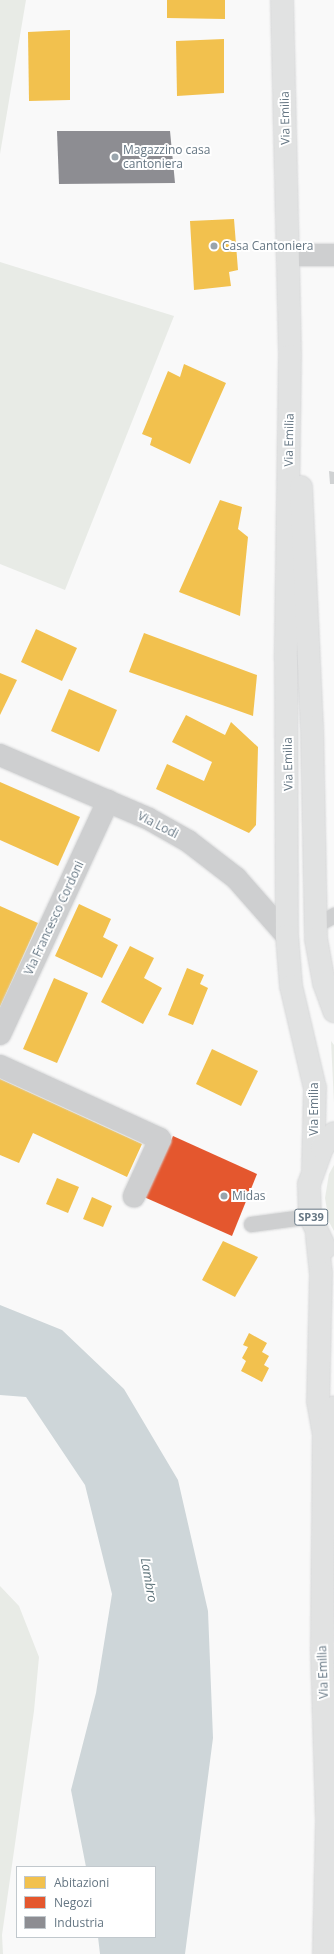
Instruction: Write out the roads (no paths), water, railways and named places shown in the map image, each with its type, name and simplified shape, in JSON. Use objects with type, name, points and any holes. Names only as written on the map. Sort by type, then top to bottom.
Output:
[{"type":"street","name":"Via Emilia","points":[[282,0],[290,356],[286,660],[287,936],[292,986],[315,1088],[313,1169]]},
{"type":"street","points":[[288,255],[334,255]]},
{"type":"street","name":"Via Emilia","points":[[290,356],[304,523],[325,920],[319,959],[334,1011]]},
{"type":"street","name":"Via Lodi","points":[[0,755],[155,822],[209,855],[246,888],[287,936]]},
{"type":"street","name":"Via Francesco Cordoni","points":[[0,1034],[108,801]]},
{"type":"street","points":[[0,1066],[160,1139],[134,1196]]},
{"type":"street","name":"SP39","points":[[334,1133],[322,1148],[313,1169],[309,1200],[314,1226],[334,1260]]},
{"type":"street","name":"Via Emilia","points":[[314,1226],[321,1273],[318,1401],[324,1438],[322,1648],[327,1828],[324,1954]]},
{"type":"street","name":"Via Emilia","points":[[324,1438],[334,1408]]},
{"type":"lane","points":[[251,1224],[314,1226]]},
{"type":"water","name":"Lambro","points":[[0,1305],[62,1330],[124,1389],[178,1480],[208,1611],[213,1738],[185,1954],[100,1954],[98,1938],[156,1938],[156,1866],[86,1866],[71,1790],[96,1693],[112,1594],[85,1485],[26,1397],[0,1395]]},
{"type":"place","name":"Magazzino casa cantoniera","points":[[115,157]]},
{"type":"place","name":"Casa Cantoniera","points":[[214,246]]},
{"type":"place","name":"Midas","points":[[224,1196]]}]
